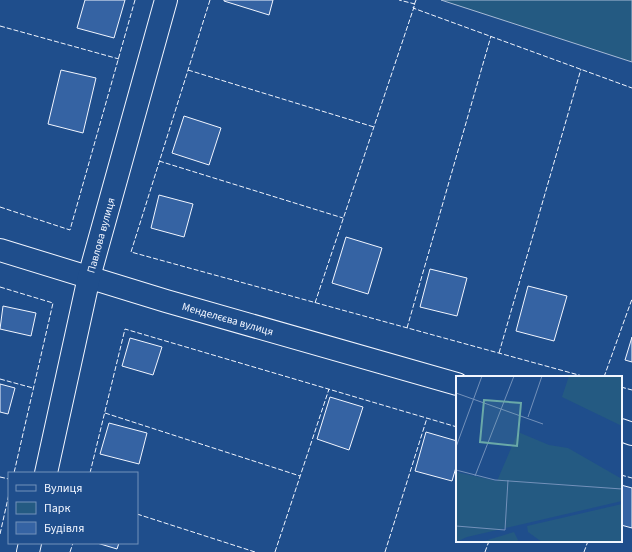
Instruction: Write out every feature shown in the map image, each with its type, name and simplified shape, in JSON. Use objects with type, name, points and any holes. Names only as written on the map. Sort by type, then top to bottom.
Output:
[{"type":"street","name":"Павлова вулиця","points":[[46,472],[89,277],[166,0]]},
{"type":"street","name":"Менделєєва вулиця","points":[[0,250],[166,301],[456,384]]},
{"type":"street","points":[[622,430],[632,434]]},
{"type":"green space","points":[[441,0],[632,0],[632,62]]},
{"type":"building","points":[[85,0],[125,0],[114,38],[77,28]]},
{"type":"building","points":[[224,0],[273,0],[269,15]]},
{"type":"building","points":[[61,70],[96,78],[83,133],[48,124]]},
{"type":"building","points":[[184,116],[221,128],[209,165],[172,153]]},
{"type":"building","points":[[159,195],[193,204],[184,237],[151,228]]},
{"type":"building","points":[[346,237],[382,248],[368,294],[332,283]]},
{"type":"building","points":[[430,269],[467,278],[457,316],[420,307]]},
{"type":"building","points":[[528,286],[567,296],[554,341],[516,331]]},
{"type":"building","points":[[3,306],[36,313],[31,336],[0,329]]},
{"type":"building","points":[[632,337],[632,362],[625,360]]},
{"type":"building","points":[[130,338],[162,347],[153,375],[122,366]]},
{"type":"building","points":[[0,384],[15,388],[8,414],[0,412]]},
{"type":"building","points":[[330,397],[363,407],[349,450],[317,439]]},
{"type":"building","points":[[109,423],[147,433],[139,464],[100,454]]},
{"type":"building","points":[[426,432],[456,441],[456,467],[452,481],[415,471]]},
{"type":"building","points":[[622,485],[632,488],[632,528],[622,525]]},
{"type":"building","points":[[100,544],[119,544],[117,549]]},
{"type":"fence","points":[[0,207],[70,230],[135,0]]},
{"type":"fence","points":[[210,0],[131,252],[582,376]]},
{"type":"fence","points":[[315,303],[415,4],[399,0]]},
{"type":"fence","points":[[416,0],[413,8],[632,88]]},
{"type":"fence","points":[[0,26],[119,59]]},
{"type":"fence","points":[[407,328],[491,36]]},
{"type":"fence","points":[[499,353],[581,69]]},
{"type":"fence","points":[[188,70],[374,127]]},
{"type":"fence","points":[[159,161],[343,218]]},
{"type":"fence","points":[[0,287],[53,303],[14,472]]},
{"type":"fence","points":[[604,376],[632,299]]},
{"type":"fence","points":[[90,472],[125,329],[456,427]]},
{"type":"fence","points":[[0,379],[33,388]]},
{"type":"fence","points":[[622,387],[632,390]]},
{"type":"fence","points":[[275,552],[329,389]]},
{"type":"fence","points":[[105,413],[300,476]]},
{"type":"fence","points":[[385,552],[427,418]]},
{"type":"fence","points":[[622,475],[632,478]]},
{"type":"fence","points":[[0,477],[8,479]]},
{"type":"fence","points":[[0,534],[8,498]]},
{"type":"fence","points":[[138,514],[255,552]]},
{"type":"fence","points":[[485,552],[489,542]]},
{"type":"fence","points":[[584,552],[588,542]]},
{"type":"fence","points":[[70,552],[73,544]]}]
